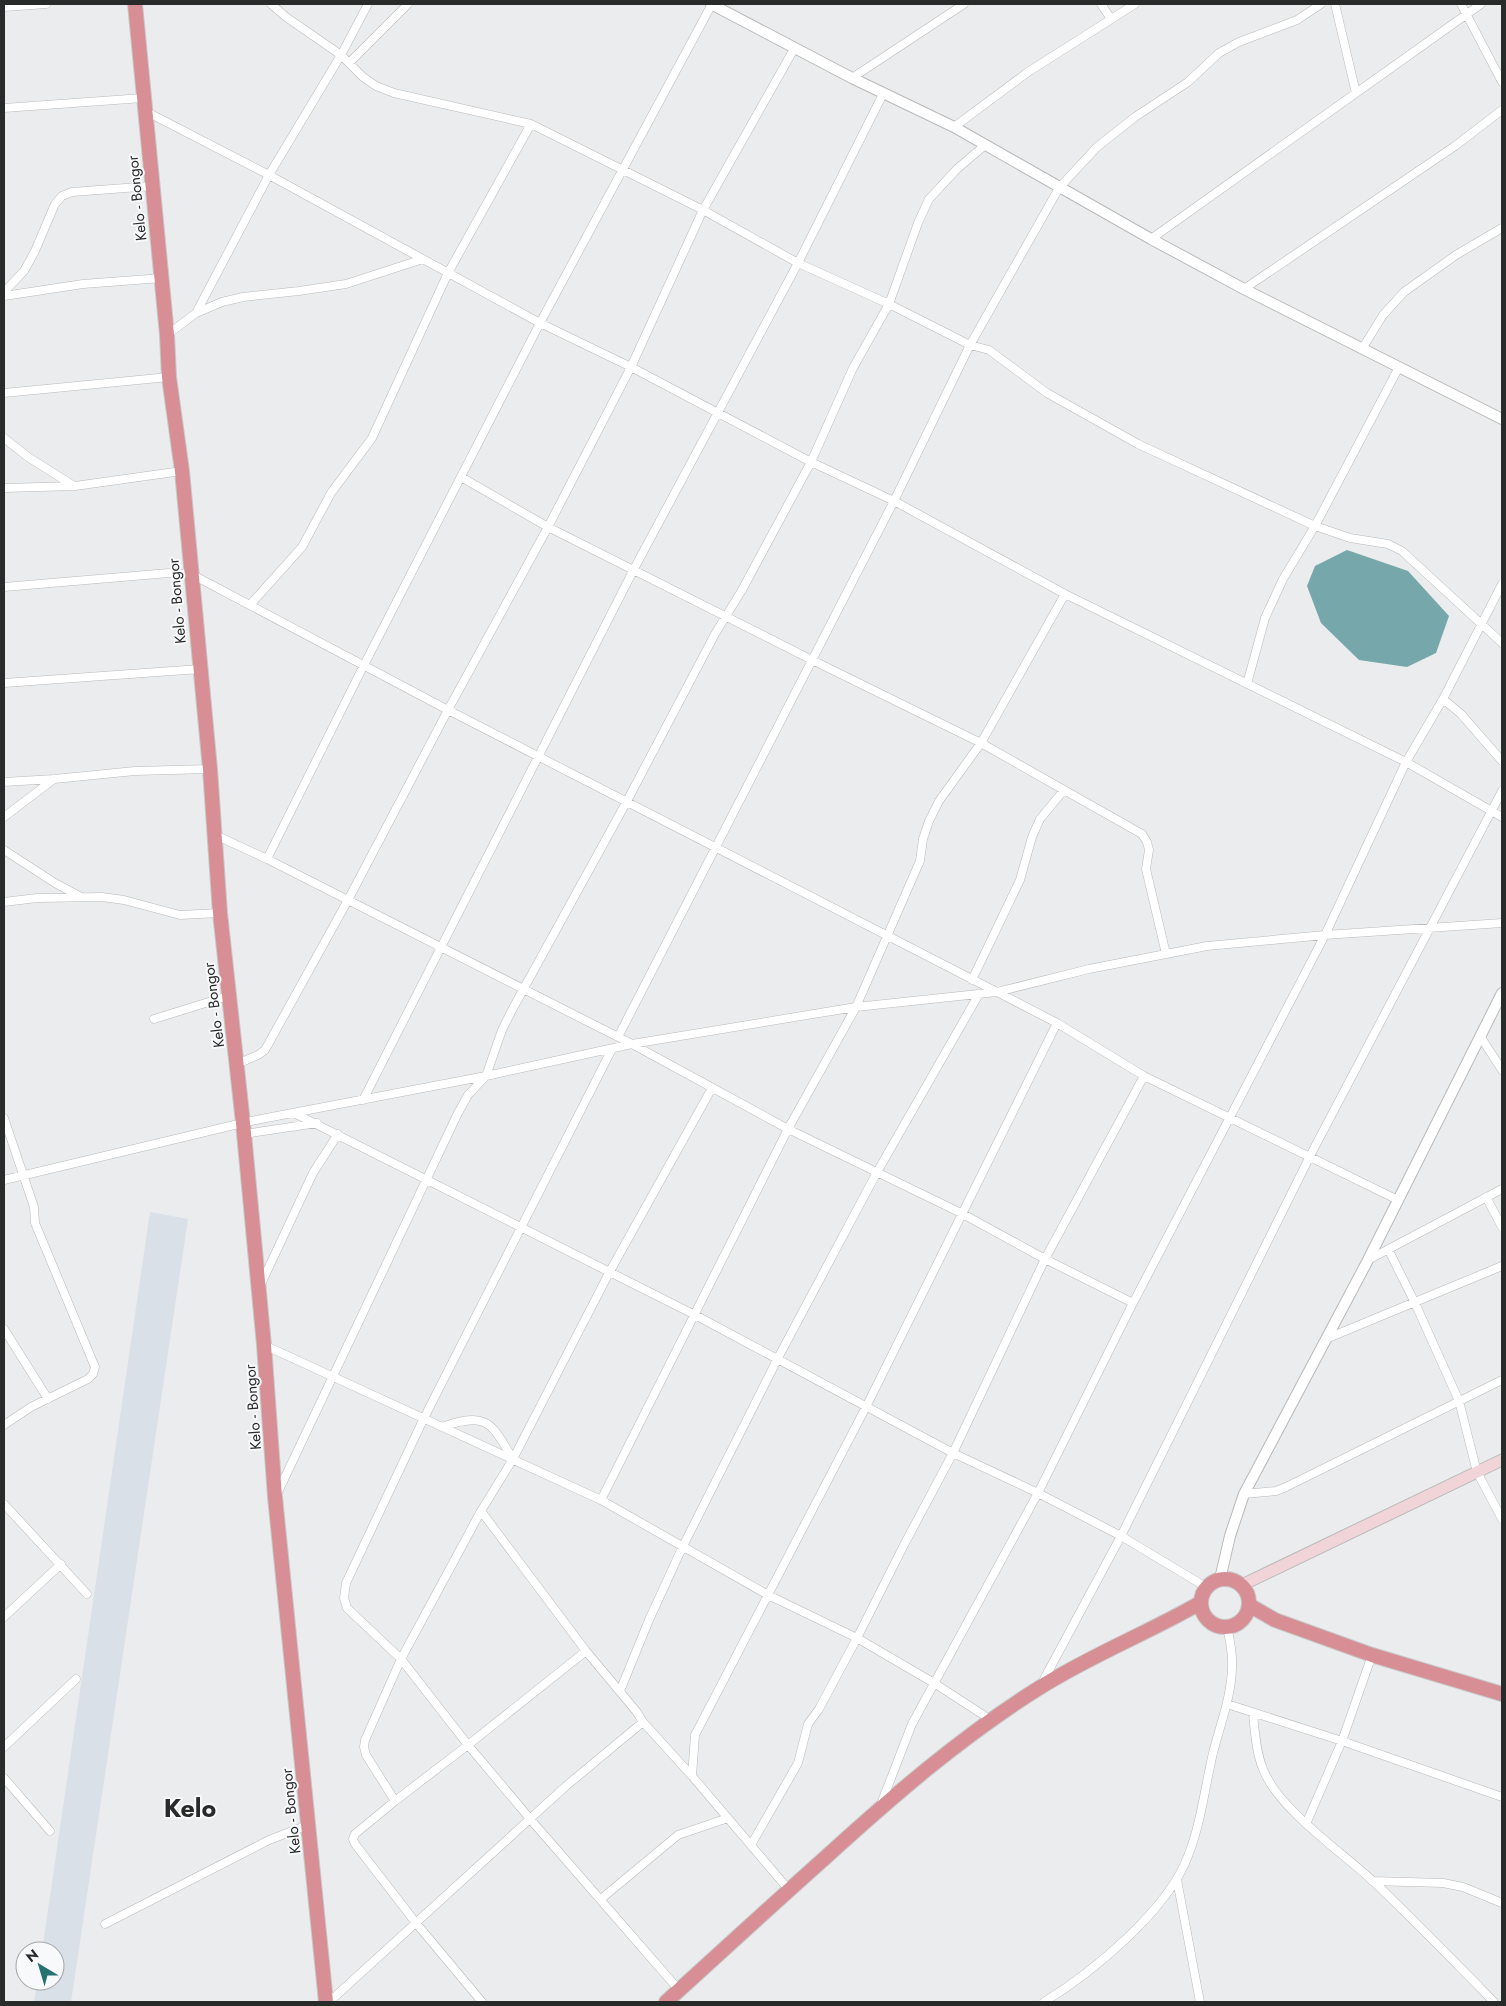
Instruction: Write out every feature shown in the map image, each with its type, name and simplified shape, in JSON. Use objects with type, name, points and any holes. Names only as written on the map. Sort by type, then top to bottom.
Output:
[{"type":"highway","name":"Kelo - Bongor","points":[[135,4],[170,377],[182,472],[210,769],[213,833],[228,996],[244,1129],[259,1288],[275,1497],[327,2002]]},
{"type":"highway","points":[[1241,1621],[1247,1614],[1249,1605],[1247,1591],[1242,1585],[1236,1580],[1220,1578],[1206,1587],[1200,1603],[1202,1612],[1206,1619],[1219,1626],[1227,1627],[1241,1621],[1274,1620]]},
{"type":"highway","points":[[666,2002],[898,1792],[991,1720],[1040,1687],[1093,1657],[1166,1623],[1200,1603]]},
{"type":"highway","points":[[1249,1605],[1274,1620],[1372,1655],[1502,1694]]},
{"type":"highway","points":[[1166,1623],[1206,1619]]},
{"type":"main road","points":[[1242,1585],[1502,1460]]},
{"type":"street","points":[[4,7],[46,4]]},
{"type":"street","points":[[271,4],[286,17],[341,55],[363,77],[376,86],[394,93],[531,124],[703,210],[798,263],[889,304],[970,345],[989,350],[1047,392],[1138,444],[1316,526],[1350,538],[1388,544],[1402,550],[1502,643]]},
{"type":"street","points":[[196,314],[269,174],[341,55],[368,4]]},
{"type":"street","points":[[349,63],[408,4]]},
{"type":"street","points":[[266,859],[540,323],[711,4],[794,49],[954,127],[1151,239],[1502,420]]},
{"type":"street","points":[[852,78],[964,4]]},
{"type":"street","points":[[1101,4],[1111,19]]},
{"type":"street","points":[[954,127],[1028,72],[1135,4]]},
{"type":"street","points":[[618,1037],[894,501],[970,345],[1059,188],[1097,147],[1134,117],[1188,82],[1219,53],[1239,42],[1297,20],[1321,4]]},
{"type":"street","points":[[1335,4],[1356,93]]},
{"type":"street","points":[[1461,4],[1502,82]]},
{"type":"street","points":[[1151,239],[1481,4]]},
{"type":"street","points":[[237,1064],[265,1050],[348,900],[448,710],[548,527],[631,367],[703,210],[794,49]]},
{"type":"street","points":[[363,1100],[634,569],[798,263],[883,94]]},
{"type":"street","points":[[4,108],[144,104],[540,323],[631,367],[811,462],[894,501],[1065,594],[1406,762],[1502,817]]},
{"type":"street","points":[[1244,288],[1455,146],[1502,110]]},
{"type":"street","points":[[250,605],[302,547],[331,493],[372,438],[448,273],[531,124]]},
{"type":"street","points":[[275,1497],[458,1113],[468,1095],[486,1076],[502,1030],[627,800],[714,634],[726,616],[811,462],[853,368],[889,304],[918,223],[929,199],[957,169],[985,145]]},
{"type":"street","points":[[4,292],[24,271],[35,251],[55,204],[62,196],[72,192],[152,186]]},
{"type":"street","points":[[1362,349],[1382,316],[1404,292],[1456,255],[1502,228]]},
{"type":"street","points":[[167,335],[196,314],[222,302],[243,297],[346,284],[423,259]]},
{"type":"street","points":[[4,296],[83,284],[162,278]]},
{"type":"street","points":[[1247,684],[1269,610],[1283,579],[1316,526],[1399,367]]},
{"type":"street","points":[[4,394],[170,377]]},
{"type":"street","points":[[4,438],[28,457],[75,486]]},
{"type":"street","points":[[4,488],[75,486],[182,472]]},
{"type":"street","points":[[461,477],[548,527],[981,743],[1142,834],[1147,842],[1146,869],[1166,954]]},
{"type":"street","points":[[4,588],[169,573],[191,574],[448,710],[627,800],[1056,1023],[1144,1076],[1230,1116],[1398,1200]]},
{"type":"street","points":[[880,1808],[912,1724],[1038,1493],[1133,1303],[1325,935],[1406,762],[1443,699],[1502,584]]},
{"type":"street","points":[[601,1500],[788,1129],[856,1007],[920,861],[923,839],[929,821],[952,781],[981,743],[1065,594]]},
{"type":"street","points":[[4,683],[200,670]]},
{"type":"street","points":[[1443,699],[1461,714],[1502,761]]},
{"type":"street","points":[[4,781],[54,779],[135,771],[210,769]]},
{"type":"street","points":[[4,816],[54,779]]},
{"type":"street","points":[[972,980],[1020,880],[1032,837],[1040,819],[1064,790]]},
{"type":"street","points":[[1040,1687],[1121,1536],[1310,1156],[1502,791]]},
{"type":"street","points":[[213,833],[632,1044],[788,1129],[876,1174],[961,1213],[1045,1260],[1133,1303]]},
{"type":"street","points":[[4,850],[55,883],[82,897]]},
{"type":"street","points":[[4,902],[37,898],[82,897],[124,900],[180,915],[220,913]]},
{"type":"street","points":[[4,1180],[244,1129],[294,1113],[486,1076],[632,1044],[856,1007],[997,992],[1089,970],[1207,946],[1325,935],[1502,923]]},
{"type":"street","points":[[1220,1578],[1230,1536],[1244,1494],[1328,1338],[1502,993]]},
{"type":"street","points":[[620,1691],[649,1620],[682,1548],[778,1358],[876,1174],[979,994]]},
{"type":"street","points":[[154,1019],[228,996]]},
{"type":"street","points":[[692,1776],[694,1735],[867,1405],[1056,1023]]},
{"type":"street","points":[[1480,1036],[1502,1070]]},
{"type":"street","points":[[612,1049],[424,1418],[346,1583],[344,1598],[347,1608],[400,1659],[468,1745],[531,1820],[679,1990]]},
{"type":"street","points":[[750,1845],[798,1763],[808,1724],[819,1709],[857,1638],[953,1453],[1045,1260],[1144,1076]]},
{"type":"street","points":[[395,1801],[366,1755],[364,1747],[365,1740],[400,1659],[481,1511],[513,1459],[609,1273],[712,1088]]},
{"type":"street","points":[[294,1113],[695,1315],[867,1405],[953,1453],[1038,1493],[1121,1536],[1206,1587]]},
{"type":"street","points":[[4,1118],[34,1206],[35,1223],[95,1368],[93,1374],[88,1379],[31,1407],[4,1424]]},
{"type":"street","points":[[244,1129],[317,1123]]},
{"type":"street","points":[[259,1288],[313,1173],[338,1134]]},
{"type":"street","points":[[1368,1260],[1502,1189]]},
{"type":"street","points":[[1486,1197],[1502,1227]]},
{"type":"street","points":[[1388,1249],[1415,1303],[1459,1401],[1477,1472],[1502,1519]]},
{"type":"street","points":[[1328,1338],[1502,1266]]},
{"type":"street","points":[[4,1329],[48,1400]]},
{"type":"street","points":[[264,1345],[601,1500],[682,1548],[768,1595],[857,1638],[934,1683],[991,1720]]},
{"type":"street","points":[[1244,1494],[1281,1489],[1502,1380]]},
{"type":"street","points":[[442,1427],[462,1420],[482,1420],[494,1428],[513,1459]]},
{"type":"street","points":[[4,1504],[87,1594]]},
{"type":"street","points":[[481,1511],[586,1651],[643,1722],[692,1776],[789,1890]]},
{"type":"street","points":[[4,1617],[61,1564]]},
{"type":"street","points":[[1044,2002],[1090,1970],[1105,1957],[1163,1900],[1177,1880],[1188,1856],[1227,1704],[1232,1668],[1227,1627]]},
{"type":"street","points":[[482,2002],[416,1924],[353,1840],[355,1834],[395,1801],[586,1651]]},
{"type":"street","points":[[1306,1824],[1342,1741],[1372,1655]]},
{"type":"street","points":[[4,1747],[76,1679]]},
{"type":"street","points":[[1227,1704],[1253,1714],[1342,1741],[1502,1797]]},
{"type":"street","points":[[1253,1714],[1255,1737],[1263,1770],[1276,1793],[1306,1824],[1372,1880],[1490,2001]]},
{"type":"street","points":[[327,2002],[416,1924],[566,1786],[643,1722]]},
{"type":"street","points":[[4,1778],[50,1831]]},
{"type":"street","points":[[601,1899],[678,1835],[728,1818]]},
{"type":"street","points":[[105,1924],[269,1840],[308,1825]]},
{"type":"street","points":[[1177,1880],[1200,2002]]},
{"type":"street","points":[[1372,1880],[1442,1882],[1463,1887],[1502,1902]]},
{"type":"shaded area","points":[[150,1212],[188,1219],[71,2002],[34,2002],[36,1991],[65,1991],[65,1941],[43,1941]]},
{"type":"water","points":[[1347,550],[1408,571],[1449,616],[1436,653],[1407,667],[1359,660],[1321,623],[1307,586],[1315,566]]},
{"type":"district","name":"Kelo","points":[[190,1808]]}]
